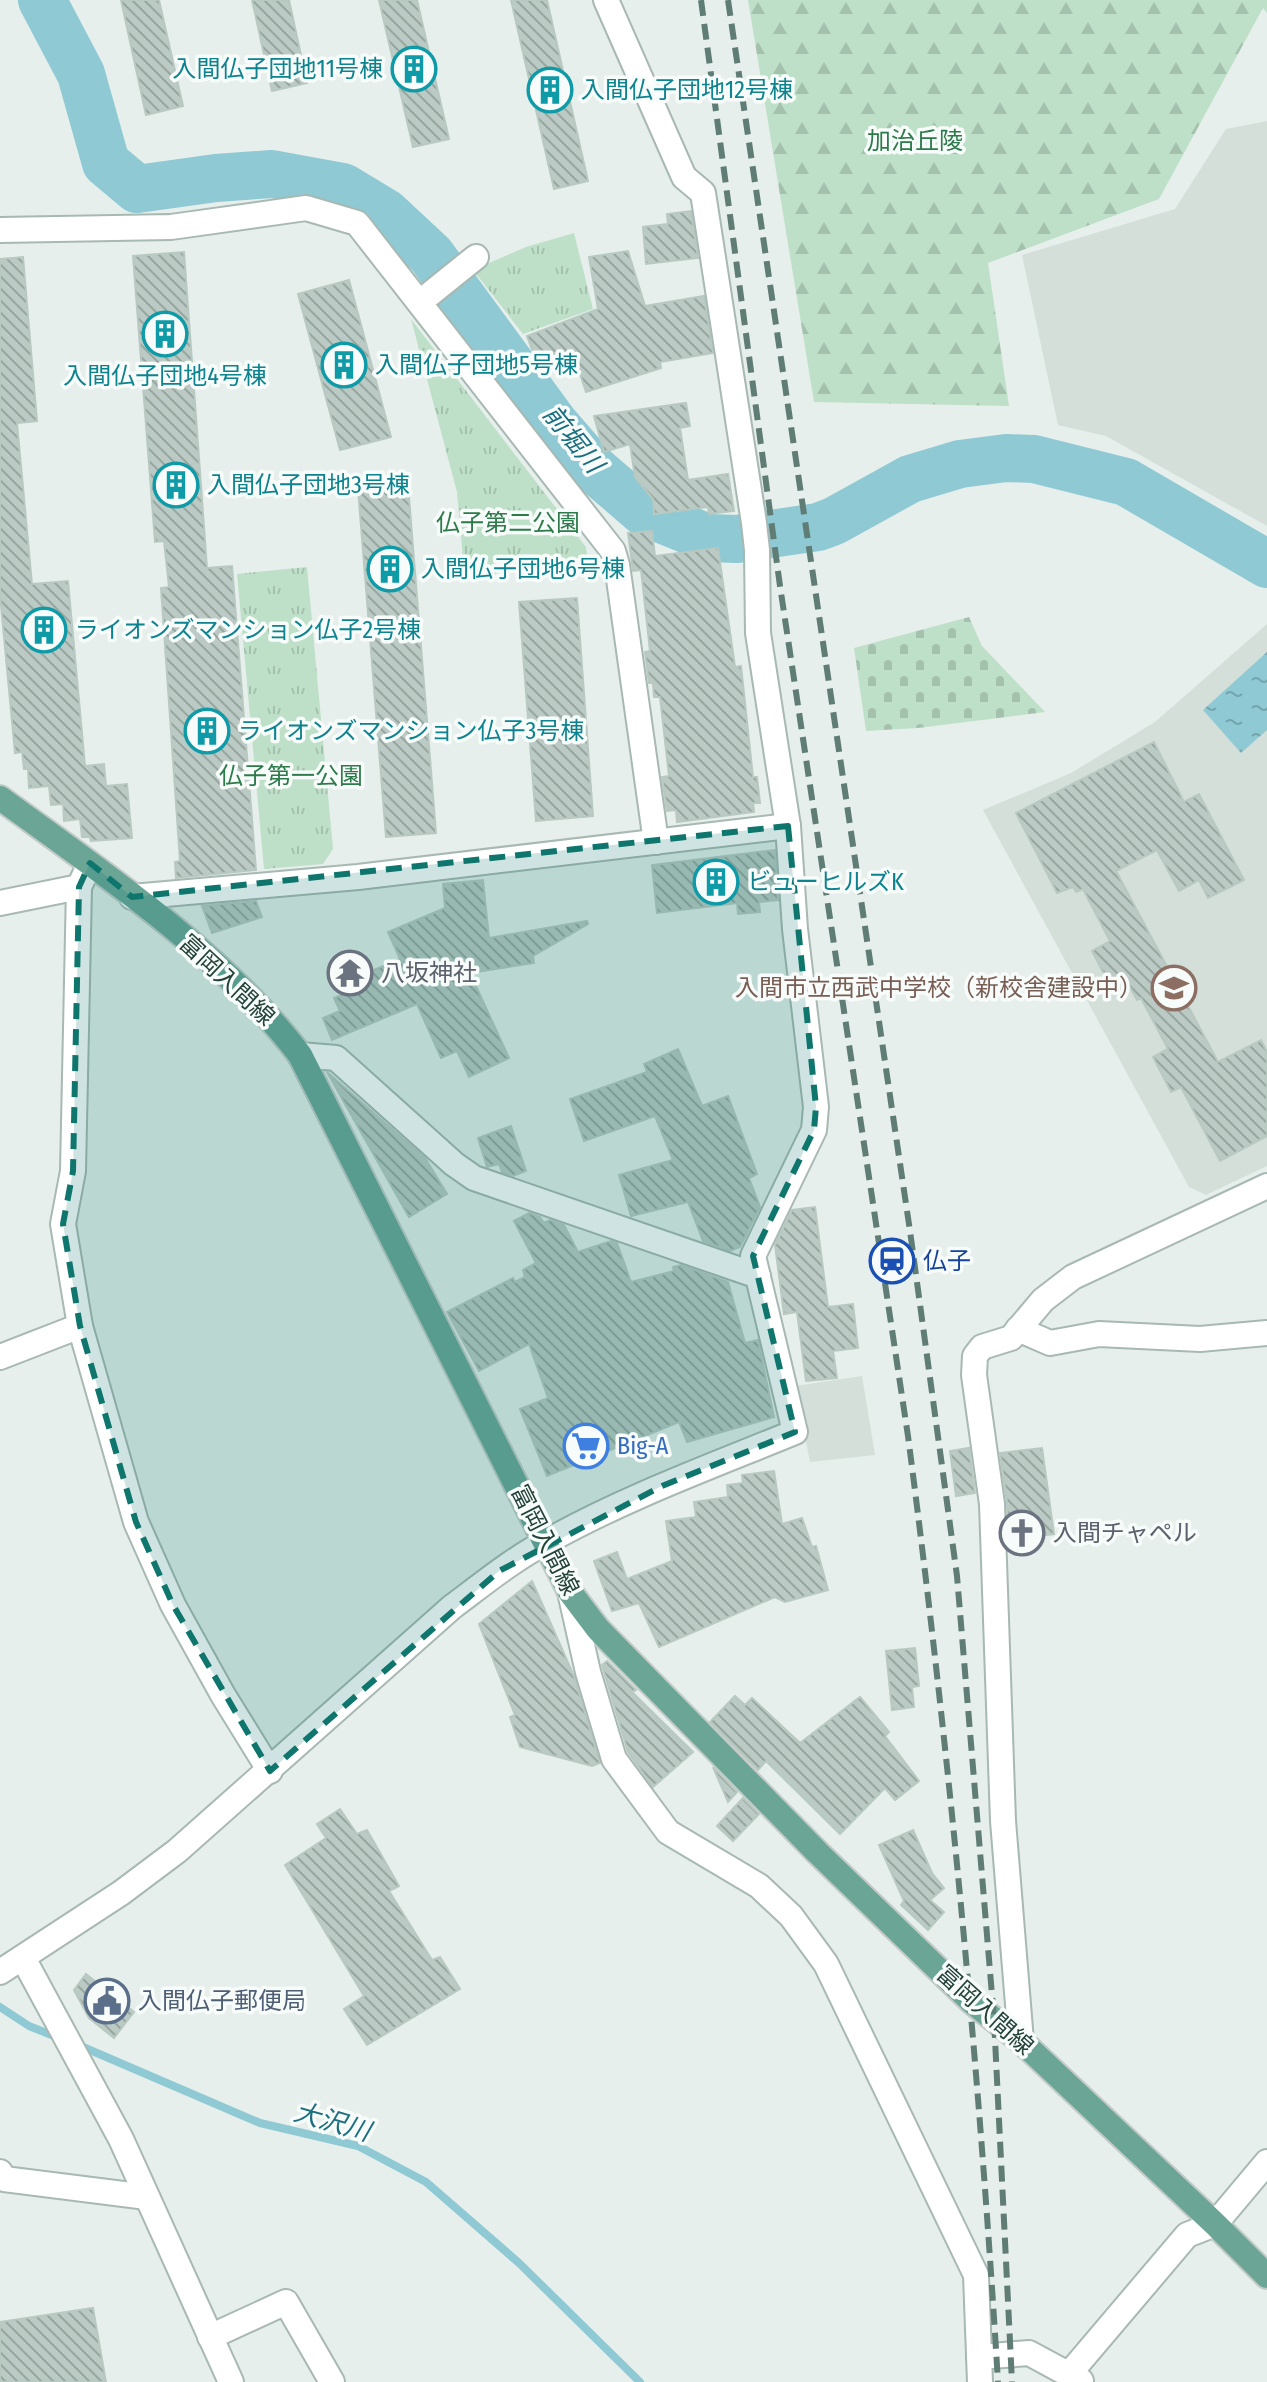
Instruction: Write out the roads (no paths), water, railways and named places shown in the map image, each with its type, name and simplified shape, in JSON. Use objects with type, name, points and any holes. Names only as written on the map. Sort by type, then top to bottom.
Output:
[{"type":"main road","name":"富岡入間線","points":[[0,798],[90,863],[224,972],[285,1035],[300,1055],[570,1592],[598,1629],[817,1852],[971,2001],[1021,2041],[1267,2276]]},
{"type":"street","points":[[0,1972],[143,1877],[270,1771],[452,1607],[499,1571],[545,1542],[649,1492],[795,1432],[753,1256],[814,1130],[816,1107],[795,929],[788,826],[758,633],[754,523],[703,193],[684,177],[606,0]]},
{"type":"street","points":[[0,230],[171,227],[306,208],[357,223],[613,551],[656,842]]},
{"type":"street","points":[[420,302],[476,257]]},
{"type":"street","points":[[132,897],[358,877],[788,826]]},
{"type":"street","points":[[90,863],[79,887],[73,1171],[63,1224],[80,1326],[136,1522],[173,1605],[270,1771]]},
{"type":"street","points":[[0,903],[79,887]]},
{"type":"street","points":[[300,1055],[336,1058],[454,1164],[474,1178],[758,1276]]},
{"type":"street","points":[[1021,2041],[1003,1821],[992,1504],[974,1375],[975,1356],[982,1347],[1011,1338],[1043,1300],[1073,1277],[1267,1186]]},
{"type":"street","points":[[0,1357],[80,1326]]},
{"type":"street","points":[[1018,1329],[1050,1343],[1099,1334],[1200,1339],[1267,1333]]},
{"type":"street","points":[[570,1592],[588,1672],[614,1759],[668,1832],[759,1886],[791,1916],[826,1964],[976,2275],[980,2382]]},
{"type":"street","points":[[23,1958],[121,2139],[231,2382]]},
{"type":"street","points":[[979,2357],[1029,2353],[1076,2378],[1187,2235],[1215,2224],[1267,2162]]},
{"type":"street","points":[[0,2172],[4,2179],[147,2197]]},
{"type":"street","points":[[210,2337],[286,2302],[332,2382]]},
{"type":"water","points":[[1267,652],[1267,730],[1241,753],[1203,710]]},
{"type":"waterway","name":"前堀川","points":[[42,0],[81,74],[106,163],[137,189],[272,174],[343,187],[386,213],[431,255],[554,423],[594,469],[644,512],[708,538],[737,539],[818,527],[910,479],[960,464],[1006,458],[1034,459],[1126,482],[1267,564]]},
{"type":"waterway","name":"大沢川","points":[[0,2007],[29,2026],[59,2038]]},
{"type":"waterway","name":"大沢川","points":[[76,2044],[260,2123],[358,2146],[426,2182],[519,2263],[640,2382]]},
{"type":"railway","points":[[701,0],[780,586],[908,1436],[923,1554],[972,2027],[998,2382]]},
{"type":"railway","points":[[728,0],[910,1231],[957,1576],[994,2019],[1012,2382]]},
{"type":"place","name":"入間仏子団地11号棟","points":[[414,69]]},
{"type":"place","name":"入間仏子団地12号棟","points":[[550,90]]},
{"type":"place","name":"入間仏子団地4号棟","points":[[165,334]]},
{"type":"place","name":"入間仏子団地5号棟","points":[[344,365]]},
{"type":"place","name":"入間仏子団地3号棟","points":[[176,485]]},
{"type":"place","name":"入間仏子団地6号棟","points":[[390,569]]},
{"type":"place","name":"ライオンズマンション仏子2号棟","points":[[44,630]]},
{"type":"place","name":"ライオンズマンション仏子3号棟","points":[[207,731]]},
{"type":"place","name":"ビューヒルズK","points":[[716,882]]},
{"type":"place","name":"八坂神社","points":[[350,973]]},
{"type":"place","name":"入間市立西武中学校（新校舎建設中）","points":[[1174,988]]},
{"type":"place","name":"仏子","points":[[892,1261]]},
{"type":"place","name":"Big-A","points":[[586,1446]]},
{"type":"place","name":"入間チャペル","points":[[1022,1533]]},
{"type":"place","name":"入間仏子郵便局","points":[[107,2001]]},
{"type":"park label","name":"加治丘陵","points":[[915,141]]},
{"type":"park label","name":"仏子第二公園","points":[[508,523]]},
{"type":"park label","name":"仏子第一公園","points":[[291,776]]}]
